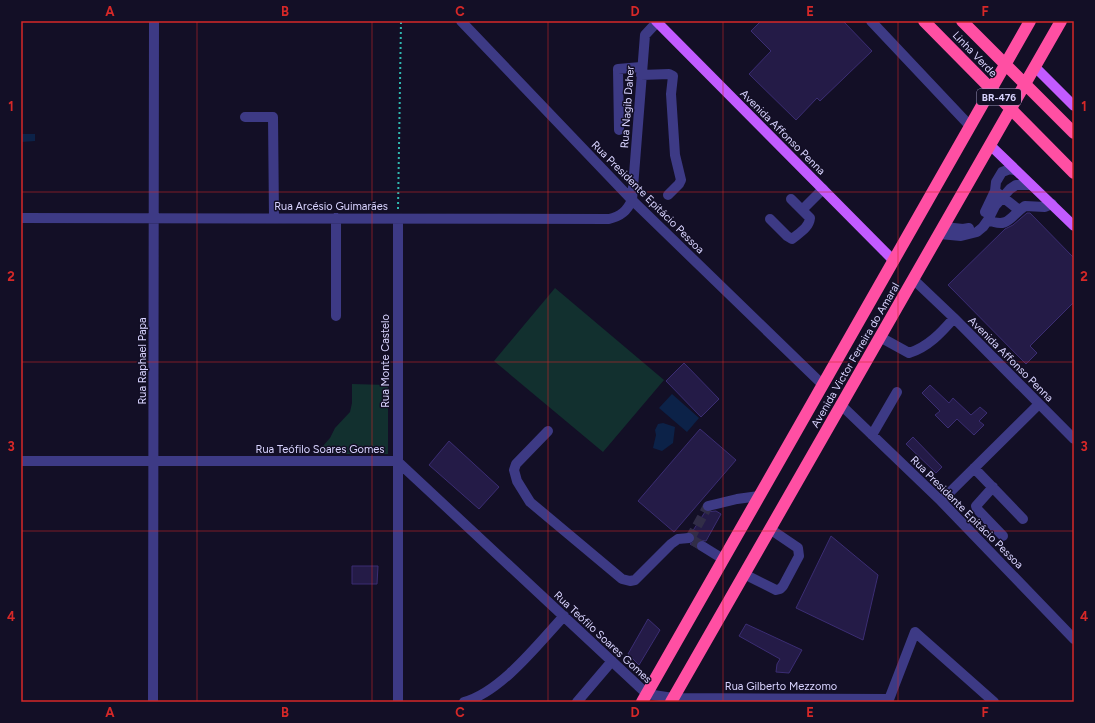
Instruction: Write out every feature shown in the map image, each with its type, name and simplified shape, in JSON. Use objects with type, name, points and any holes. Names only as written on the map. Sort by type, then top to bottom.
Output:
[{"type":"highway","name":"Linha Verde","points":[[924,21],[1074,174]]},
{"type":"highway","name":"Linha Verde","points":[[962,21],[1074,133]]},
{"type":"highway","name":"Avenida Victor Ferreira do Amaral","points":[[645,698],[1030,21]]},
{"type":"highway","name":"Avenida Victor Ferreira do Amaral","points":[[672,700],[1062,21]]},
{"type":"main road","name":"Avenida Affonso Penna","points":[[657,21],[894,261]]},
{"type":"main road","points":[[1035,67],[1074,106]]},
{"type":"main road","points":[[990,145],[1074,226]]},
{"type":"street","name":"Rua Raphael Papa","points":[[153,702],[154,21]]},
{"type":"street","name":"Rua Presidente Epitácio Pessoa","points":[[461,21],[632,200],[823,385]]},
{"type":"street","name":"Rua Nagib Daher","points":[[632,200],[645,35],[657,21]]},
{"type":"street","points":[[871,21],[970,126]]},
{"type":"street","points":[[618,130],[618,69],[669,74],[673,76],[671,94],[675,155],[681,180],[668,196]]},
{"type":"street","points":[[245,116],[273,117],[274,218]]},
{"type":"street","points":[[942,230],[961,236],[971,234],[983,227],[995,206],[999,194],[996,182],[1002,172],[1010,169],[1017,171]]},
{"type":"street","points":[[942,230],[963,229],[976,226],[999,194],[1016,185],[1031,185]]},
{"type":"street","points":[[802,210],[823,189]]},
{"type":"street","points":[[999,194],[1019,210]]},
{"type":"street","points":[[770,219],[792,239],[804,230],[809,223],[810,218],[791,199]]},
{"type":"street","name":"Rua Arcésio Guimarães","points":[[21,218],[610,219],[624,214],[632,200]]},
{"type":"street","points":[[988,220],[997,223],[1006,223],[1025,206],[1045,207],[1052,204]]},
{"type":"street","points":[[336,218],[336,316]]},
{"type":"street","name":"Rua Monte Castelo","points":[[398,219],[398,702]]},
{"type":"street","name":"Avenida Affonso Penna","points":[[913,279],[954,318],[1074,439]]},
{"type":"street","points":[[880,337],[909,353],[920,350],[943,331],[954,318]]},
{"type":"street","points":[[872,435],[897,392]]},
{"type":"street","points":[[941,501],[1039,404]]},
{"type":"street","name":"Rua Presidente Epitácio Pessoa","points":[[841,405],[941,501],[1074,639]]},
{"type":"street","points":[[548,430],[516,464],[514,470],[517,481],[530,502],[622,579],[630,581],[635,580],[671,544],[678,539],[689,538]]},
{"type":"street","name":"Rua Teófilo Soares Gomes","points":[[21,461],[397,461],[612,661],[645,698]]},
{"type":"street","points":[[974,468],[1023,519]]},
{"type":"street","points":[[993,488],[976,506],[977,509],[1003,536]]},
{"type":"street","points":[[708,506],[737,499],[759,496]]},
{"type":"street","points":[[744,574],[776,590],[783,586],[799,556],[799,551],[798,548],[770,529]]},
{"type":"street","points":[[702,546],[724,559]]},
{"type":"street","points":[[464,702],[472,700],[487,692],[502,681],[564,616]]},
{"type":"street","points":[[889,701],[915,632],[994,702]]},
{"type":"street","points":[[577,702],[612,661]]},
{"type":"street","name":"Rua Gilberto Mezzomo","points":[[645,698],[672,700],[889,701]]},
{"type":"path","points":[[398,219],[401,21]]},
{"type":"green space","points":[[555,288],[664,380],[603,452],[494,361]]},
{"type":"green space","points":[[352,384],[388,385],[388,454],[316,454],[330,438],[335,428],[350,412],[352,403]]},
{"type":"water","points":[[21,134],[35,134],[35,141],[21,142]]},
{"type":"water","points":[[672,394],[699,418],[687,432],[659,408]]},
{"type":"water","points":[[663,423],[675,427],[673,443],[662,451],[653,448],[656,435],[655,430],[658,424]]},
{"type":"building","points":[[761,21],[843,21],[872,51],[820,101],[817,98],[796,120],[749,74],[771,51],[751,31]]},
{"type":"building","points":[[1027,213],[1030,213],[1074,258],[1074,302],[1030,346],[1037,353],[1026,364],[948,285],[1005,229],[1013,225]]},
{"type":"building","points":[[684,363],[719,399],[701,417],[666,381]]},
{"type":"building","points":[[930,385],[949,403],[953,398],[971,415],[980,407],[987,413],[979,421],[984,425],[974,435],[957,419],[948,428],[935,415],[940,411],[922,393]]},
{"type":"building","points":[[700,429],[736,460],[674,532],[638,501]]},
{"type":"building","points":[[913,437],[942,467],[936,473],[906,444]]},
{"type":"building","points":[[449,441],[499,487],[479,509],[429,465]]},
{"type":"building","points":[[716,511],[721,514],[706,541],[699,540],[696,543],[696,547],[690,544],[695,541],[692,532],[705,512]]},
{"type":"building","points":[[831,536],[878,575],[863,640],[796,608]]},
{"type":"building","points":[[352,566],[378,566],[377,584],[352,584]]},
{"type":"building","points":[[648,619],[660,630],[639,665],[628,654]]},
{"type":"building","points":[[746,624],[802,650],[789,673],[776,672],[777,664],[780,659],[739,636]]},
{"type":"tunnel","points":[[702,546],[689,538],[708,506]]}]
